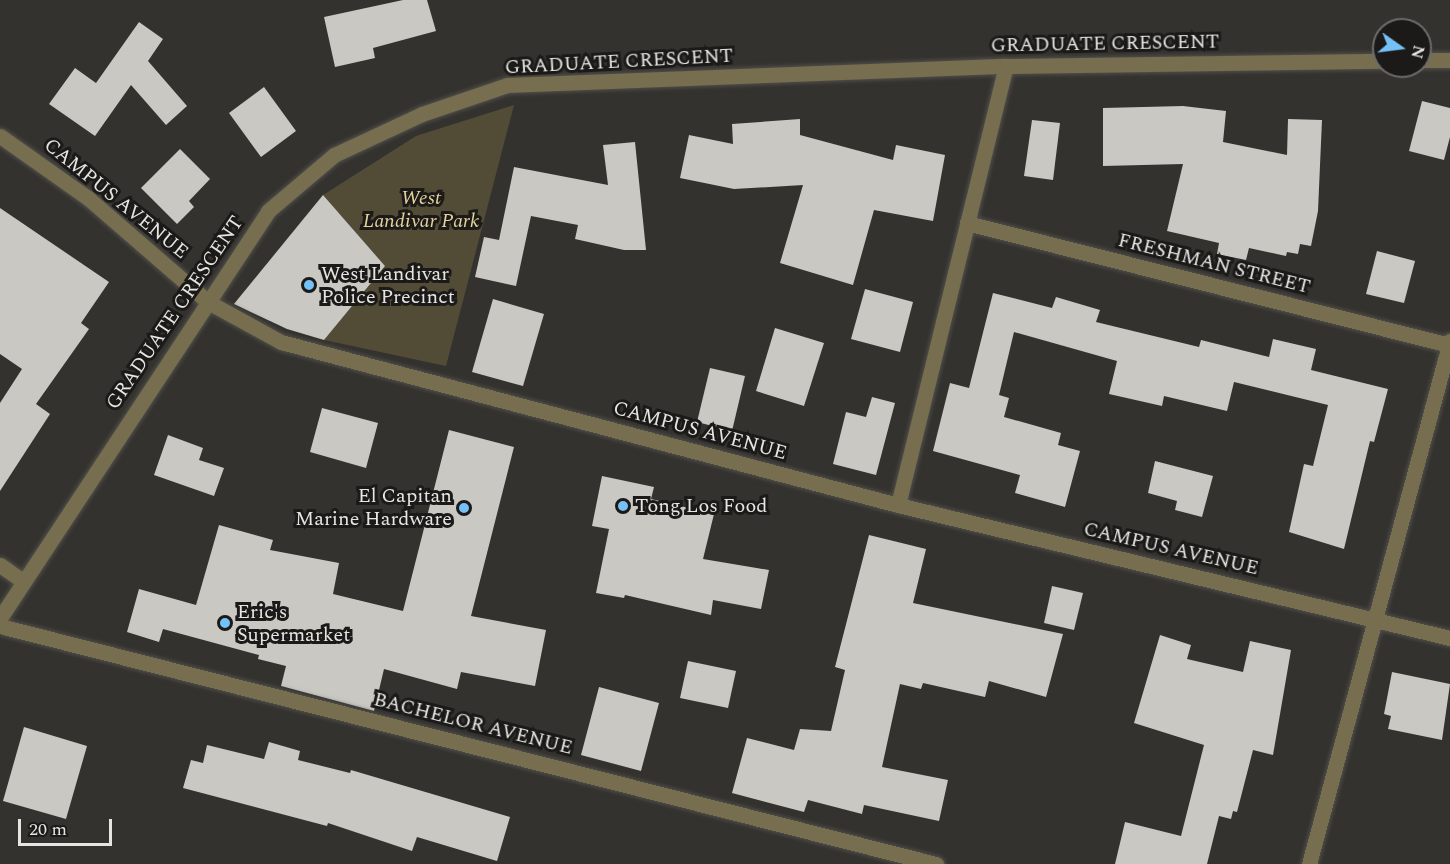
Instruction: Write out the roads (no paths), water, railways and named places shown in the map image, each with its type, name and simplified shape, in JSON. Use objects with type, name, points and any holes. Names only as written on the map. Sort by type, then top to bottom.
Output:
[{"type":"street","points":[[1432,60],[1450,60]]},
{"type":"street","name":"GRADUATE CRESCENT","points":[[0,618],[268,212],[334,155],[422,114],[507,86],[1006,66],[1372,61]]},
{"type":"street","points":[[897,505],[1006,66]]},
{"type":"street","name":"CAMPUS AVENUE","points":[[0,136],[88,198],[208,302],[281,342],[897,505],[1450,638]]},
{"type":"street","name":"FRESHMAN STREET","points":[[967,223],[1450,344]]},
{"type":"street","points":[[1308,864],[1450,344]]},
{"type":"street","points":[[0,565],[23,581]]},
{"type":"street","name":"BACHELOR AVENUE","points":[[0,626],[936,864]]},
{"type":"place","name":"West Landivar Police Precinct","points":[[309,285]]},
{"type":"place","name":"Tong Los Food","points":[[623,506]]},
{"type":"place","name":"El Capitan Marine Hardware","points":[[464,508]]},
{"type":"place","name":"Eric's Supermarket","points":[[225,623]]},
{"type":"park label","name":"West Landivar Park","points":[[421,210]]}]
